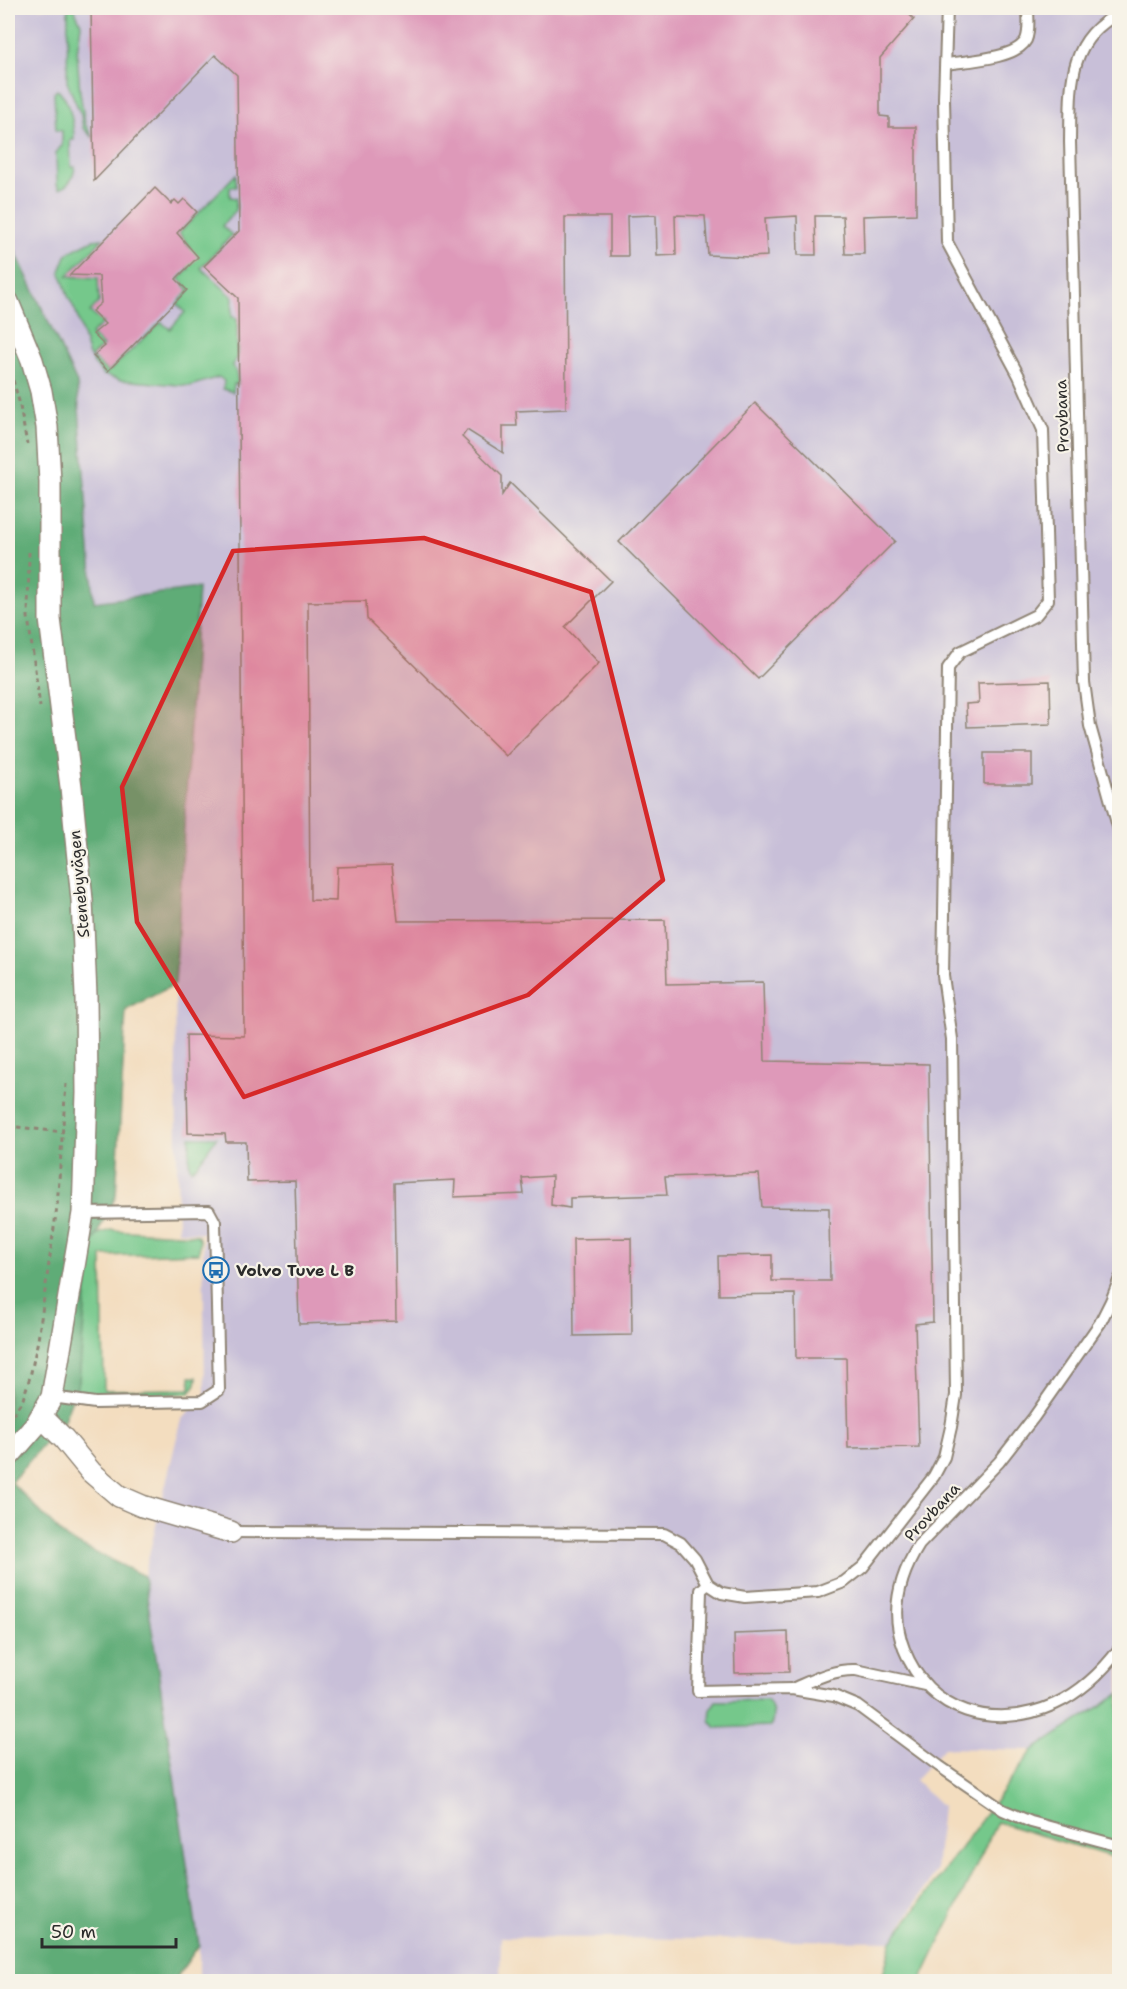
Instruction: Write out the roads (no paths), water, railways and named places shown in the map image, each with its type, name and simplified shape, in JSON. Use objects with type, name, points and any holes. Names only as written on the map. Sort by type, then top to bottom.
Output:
[{"type":"street","name":"Stenebyvägen","points":[[8,302],[32,360],[41,391],[47,427],[50,619],[75,823],[85,948],[87,1103],[83,1213],[52,1397],[42,1417],[8,1457]]},
{"type":"street","points":[[42,1417],[91,1472],[119,1496],[142,1506],[231,1532]]},
{"type":"lane","points":[[231,1532],[664,1534],[681,1543],[695,1559],[708,1584],[723,1593],[745,1597],[818,1592],[844,1582],[863,1568],[934,1476],[944,1457],[956,1395],[952,1039],[943,976],[948,668],[960,652],[1036,615],[1048,600],[1043,430],[1019,376],[947,242],[944,98],[947,8]]},
{"type":"lane","points":[[946,64],[999,56],[1013,52],[1022,46],[1027,39],[1028,8]]},
{"type":"lane","name":"Provbana","points":[[1119,14],[1107,20],[1088,37],[1076,59],[1071,96],[1070,142],[1084,682],[1090,726],[1119,834]]},
{"type":"lane","points":[[52,1397],[95,1402],[202,1401],[219,1390],[215,1222],[209,1211],[83,1213]]},
{"type":"lane","name":"Provbana","points":[[1119,1278],[1100,1323],[1034,1417],[999,1462],[919,1545],[909,1561],[900,1587],[897,1620],[900,1638],[908,1659],[925,1686],[939,1698],[971,1713],[1001,1716],[1034,1712],[1055,1704],[1099,1672],[1119,1648]]},
{"type":"lane","points":[[708,1584],[701,1590],[698,1690],[792,1689],[834,1696],[858,1706],[1003,1810],[1031,1822],[1119,1846]]},
{"type":"lane","points":[[792,1689],[822,1676],[848,1670],[925,1686]]},
{"type":"place","name":"Volvo Tuve L B","points":[[216,1270]]}]
